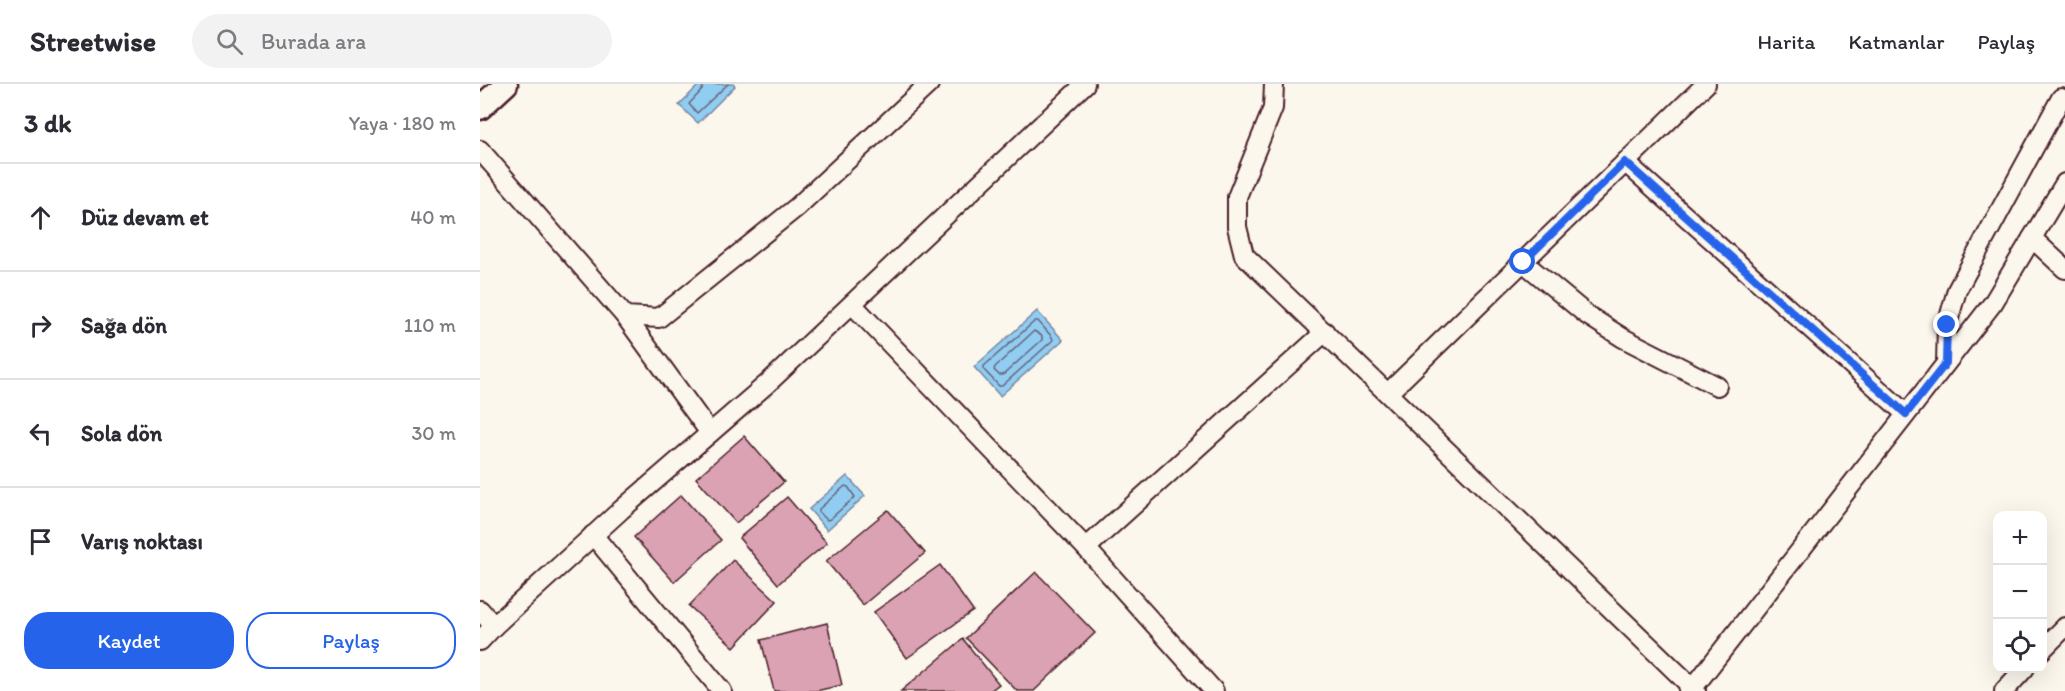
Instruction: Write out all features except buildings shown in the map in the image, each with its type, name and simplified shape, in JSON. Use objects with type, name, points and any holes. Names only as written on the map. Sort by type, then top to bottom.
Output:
[{"type":"street","points":[[480,108],[506,84]]},
{"type":"street","points":[[625,316],[659,318],[797,207],[928,84]]},
{"type":"street","points":[[480,641],[593,535],[768,384],[1085,84]]},
{"type":"street","points":[[1274,84],[1273,108],[1237,197],[1237,227],[1245,255],[1692,690],[1993,303],[2065,183]]},
{"type":"street","points":[[1388,393],[1706,84]]},
{"type":"street","points":[[1946,363],[1947,325],[1957,290],[2061,99]]},
{"type":"street","points":[[480,150],[625,316],[710,433]]},
{"type":"street","points":[[1625,162],[1906,414]]},
{"type":"street","points":[[2032,238],[2065,269]]},
{"type":"street","points":[[1523,262],[1587,315],[1623,338],[1717,386]]},
{"type":"street","points":[[852,304],[1086,548],[1214,691]]},
{"type":"street","points":[[1086,548],[1325,332]]},
{"type":"street","points":[[593,535],[722,691]]},
{"type":"street","points":[[480,610],[494,626]]},
{"type":"street","points":[[2047,646],[2065,627]]},
{"type":"street","points":[[2004,691],[2021,673]]},
{"type":"water","points":[[700,84],[733,84],[735,86],[698,123],[679,105]]},
{"type":"water","points":[[1037,311],[1063,340],[1000,396],[974,367]]},
{"type":"water","points":[[847,476],[865,496],[827,530],[809,509]]},
{"type":"route","points":[[1523,262],[1625,162],[1906,414],[1946,363],[1947,325]]}]
